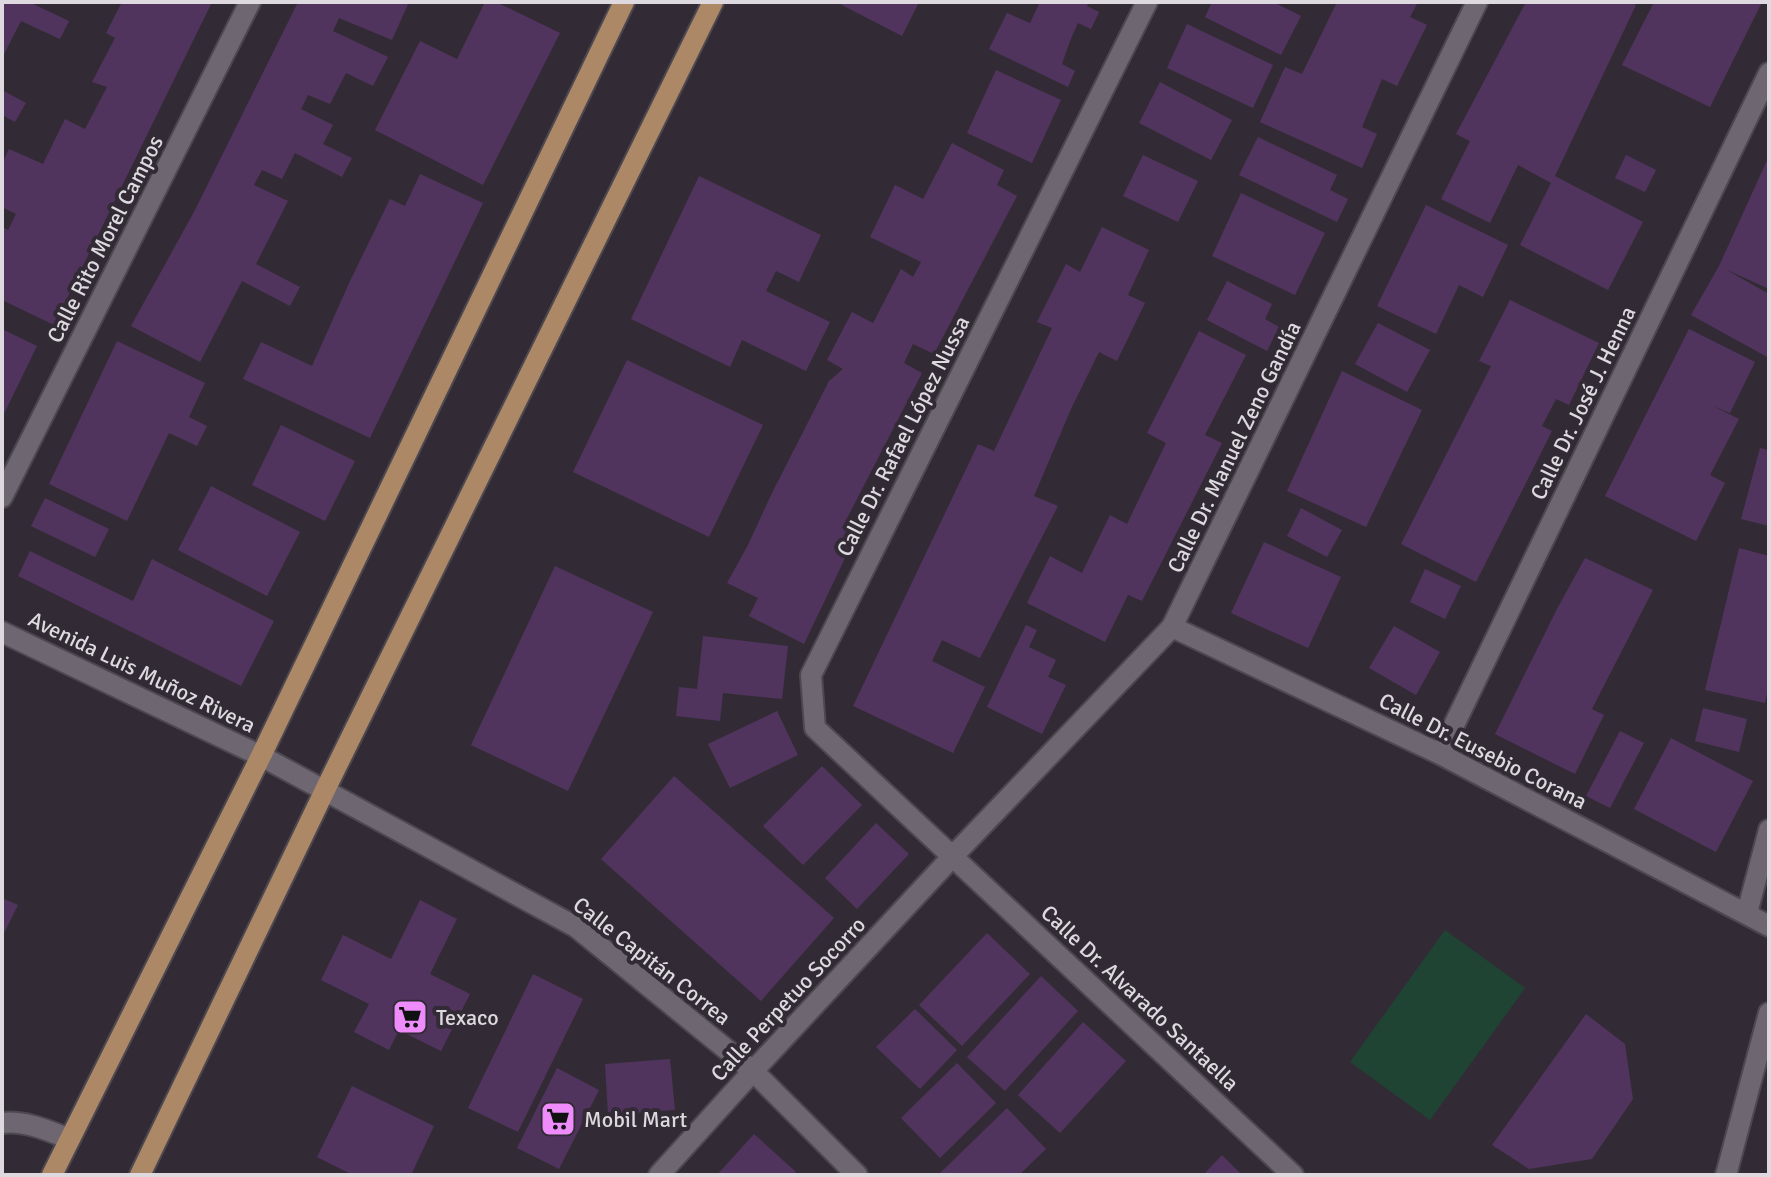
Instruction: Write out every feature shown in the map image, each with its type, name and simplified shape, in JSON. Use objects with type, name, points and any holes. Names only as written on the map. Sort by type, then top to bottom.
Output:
[{"type":"main road","points":[[52,1175],[261,756],[624,2]]},
{"type":"main road","points":[[140,1175],[325,790],[713,2]]},
{"type":"street","name":"Calle Rito Morel Campos","points":[[2,497],[250,2]]},
{"type":"street","name":"Calle Dr. Rafael López Nussa","points":[[953,856],[815,728],[811,675],[1147,2]]},
{"type":"street","name":"Calle Dr. Manuel Zeno Gandía","points":[[953,856],[1172,627],[1477,2]]},
{"type":"street","name":"Calle Dr. José J. Henna","points":[[1440,754],[1769,73]]},
{"type":"street","name":"Calle Dr. Eusebio Corana","points":[[1172,627],[1440,754],[1769,926]]},
{"type":"street","name":"Avenida Luis Muñoz Rivera","points":[[2,632],[261,756]]},
{"type":"street","name":"Calle Capitán Correa","points":[[261,756],[576,927],[753,1071],[857,1175]]},
{"type":"street","points":[[1747,913],[1769,830]]},
{"type":"street","name":"Calle Perpetuo Socorro","points":[[659,1175],[953,856]]},
{"type":"street","name":"Calle Dr. Alvarado Santaella","points":[[953,856],[1293,1175]]},
{"type":"street","points":[[1726,1175],[1769,1013]]},
{"type":"street","points":[[2,1123],[42,1128],[70,1139]]},
{"type":"green space","points":[[1445,930],[1525,988],[1430,1120],[1350,1062]]},
{"type":"building","points":[[2,2],[29,2],[69,21],[60,39],[21,21],[2,58]]},
{"type":"building","points":[[122,2],[212,2],[54,325],[2,300],[2,227],[8,230],[16,214],[2,207],[2,164],[9,149],[43,164],[65,119],[85,129],[107,87],[92,82],[115,38],[106,33]]},
{"type":"building","points":[[298,2],[409,2],[392,40],[339,18],[333,31],[388,57],[373,86],[346,73],[330,104],[308,95],[301,109],[333,125],[323,144],[352,158],[342,177],[295,153],[282,179],[262,170],[254,185],[288,201],[256,264],[300,287],[290,306],[242,281],[200,362],[131,326],[195,210]]},
{"type":"building","points":[[485,2],[496,2],[560,33],[483,185],[375,130],[420,41],[457,59]]},
{"type":"building","points":[[836,2],[919,2],[902,36]]},
{"type":"building","points":[[1040,2],[1089,2],[1087,6],[1099,12],[1091,29],[1078,23],[1070,41],[1062,64],[1075,71],[1068,87],[989,49],[1007,13],[1030,23]]},
{"type":"building","points":[[1212,2],[1273,2],[1301,16],[1281,55],[1205,17]]},
{"type":"building","points":[[1337,2],[1418,2],[1410,17],[1427,25],[1397,86],[1382,79],[1362,127],[1377,134],[1362,168],[1260,122],[1285,67],[1302,74]]},
{"type":"building","points":[[1526,2],[1630,2],[1636,5],[1555,176],[1643,222],[1608,290],[1520,245],[1551,183],[1518,165],[1490,223],[1441,199],[1470,141],[1456,134]]},
{"type":"building","points":[[1654,2],[1762,2],[1710,107],[1622,65]]},
{"type":"building","points":[[1187,24],[1273,65],[1253,108],[1167,68]]},
{"type":"building","points":[[996,70],[1061,100],[1032,163],[967,133]]},
{"type":"building","points":[[1160,82],[1232,120],[1211,160],[1139,123]]},
{"type":"building","points":[[2,90],[26,103],[15,122],[2,115]]},
{"type":"building","points":[[1258,137],[1337,175],[1330,190],[1348,199],[1337,222],[1239,175]]},
{"type":"building","points":[[952,143],[1004,170],[997,185],[1017,196],[934,354],[913,344],[904,363],[922,373],[842,528],[857,533],[804,644],[749,616],[758,598],[727,583],[829,381],[843,369],[827,360],[852,312],[873,323],[901,269],[913,277],[921,262],[870,237],[895,185],[923,199]]},
{"type":"building","points":[[1143,155],[1198,181],[1178,222],[1123,196]]},
{"type":"building","points":[[1626,155],[1656,170],[1645,192],[1615,178]]},
{"type":"building","points":[[1769,156],[1769,289],[1725,269],[1769,294],[1769,358],[1691,315],[1719,266]]},
{"type":"building","points":[[420,174],[483,203],[370,438],[243,379],[261,342],[312,366],[390,199],[405,206]]},
{"type":"building","points":[[699,176],[821,235],[799,282],[776,271],[766,291],[830,322],[806,371],[742,340],[730,367],[631,319]]},
{"type":"building","points":[[1241,193],[1325,233],[1295,295],[1212,256]]},
{"type":"building","points":[[1426,205],[1508,245],[1483,297],[1459,285],[1436,334],[1377,306]]},
{"type":"building","points":[[1102,227],[1149,250],[1128,295],[1145,303],[1117,361],[1099,352],[1071,409],[1034,496],[1058,506],[980,658],[942,640],[932,661],[985,687],[953,753],[853,706],[978,444],[994,451],[1052,328],[1037,322],[1066,264],[1080,272]]},
{"type":"building","points":[[1227,281],[1272,304],[1265,319],[1279,327],[1267,351],[1207,320]]},
{"type":"building","points":[[1510,300],[1599,343],[1569,405],[1556,399],[1542,426],[1552,431],[1476,582],[1401,544],[1491,366],[1479,361]]},
{"type":"building","points":[[1378,323],[1430,350],[1407,392],[1355,364]]},
{"type":"building","points":[[2,329],[37,346],[2,418]]},
{"type":"building","points":[[1689,329],[1755,362],[1730,413],[1713,406],[1739,419],[1710,475],[1725,483],[1696,541],[1605,496]]},
{"type":"building","points":[[1199,331],[1246,355],[1205,435],[1222,443],[1142,601],[1128,595],[1105,642],[1027,603],[1050,556],[1082,573],[1110,515],[1127,524],[1166,443],[1147,433]]},
{"type":"building","points":[[117,341],[205,383],[189,417],[207,426],[197,446],[169,433],[127,521],[49,484]]},
{"type":"building","points":[[627,360],[763,425],[709,537],[573,472]]},
{"type":"building","points":[[1342,371],[1422,410],[1366,527],[1287,491]]},
{"type":"building","points":[[281,425],[355,461],[325,521],[252,485]]},
{"type":"building","points":[[1760,448],[1769,450],[1769,526],[1741,519]]},
{"type":"building","points":[[211,486],[300,532],[267,596],[178,550]]},
{"type":"building","points":[[45,498],[109,529],[95,557],[31,526]]},
{"type":"building","points":[[1301,508],[1342,530],[1327,557],[1287,536]]},
{"type":"building","points":[[1264,542],[1341,577],[1308,648],[1231,613]]},
{"type":"building","points":[[1739,548],[1769,556],[1769,684],[1765,703],[1705,690]]},
{"type":"building","points":[[30,551],[133,601],[152,559],[274,621],[241,686],[18,576]]},
{"type":"building","points":[[1585,558],[1653,590],[1592,709],[1604,715],[1575,774],[1495,734]]},
{"type":"building","points":[[555,566],[653,612],[568,791],[471,745]]},
{"type":"building","points":[[1425,569],[1461,586],[1445,619],[1410,602]]},
{"type":"building","points":[[1026,625],[1037,630],[1029,647],[1056,660],[1048,677],[1066,685],[1042,734],[987,707]]},
{"type":"building","points":[[1394,626],[1440,652],[1416,695],[1369,668]]},
{"type":"building","points":[[703,636],[788,646],[782,699],[723,693],[720,721],[676,716],[679,687],[697,689]]},
{"type":"building","points":[[1703,708],[1747,719],[1739,752],[1695,741]]},
{"type":"building","points":[[777,711],[798,755],[730,788],[708,744]]},
{"type":"building","points":[[1620,731],[1644,743],[1610,808],[1586,796]]},
{"type":"building","points":[[1671,738],[1753,781],[1716,852],[1634,809]]},
{"type":"building","points":[[822,766],[862,805],[803,865],[763,826]]},
{"type":"building","points":[[674,776],[834,918],[761,1001],[601,859]]},
{"type":"building","points":[[876,823],[909,854],[857,909],[825,878]]},
{"type":"building","points":[[2,898],[18,905],[2,937]]},
{"type":"building","points":[[420,900],[457,919],[430,974],[470,994],[441,1051],[399,1030],[389,1050],[354,1032],[369,1004],[321,980],[343,935],[391,959]]},
{"type":"building","points":[[987,933],[1030,974],[962,1046],[919,1005]]},
{"type":"building","points":[[533,974],[583,999],[518,1132],[468,1108]]},
{"type":"building","points":[[1041,976],[1078,1011],[1005,1091],[967,1057]]},
{"type":"building","points":[[915,1009],[957,1050],[920,1089],[876,1047]]},
{"type":"building","points":[[1586,1014],[1625,1044],[1633,1099],[1592,1159],[1529,1169],[1492,1145]]},
{"type":"building","points":[[1083,1022],[1126,1061],[1060,1133],[1018,1095]]},
{"type":"building","points":[[670,1059],[675,1110],[608,1115],[605,1064]]},
{"type":"building","points":[[957,1063],[996,1103],[940,1158],[901,1118]]},
{"type":"building","name":"Mobil Mart","points":[[557,1068],[599,1090],[559,1169],[517,1148]]},
{"type":"building","points":[[352,1086],[434,1126],[411,1175],[353,1175],[317,1157]]},
{"type":"building","points":[[1007,1108],[1046,1149],[1019,1175],[938,1175]]},
{"type":"building","points":[[754,1134],[796,1172],[793,1175],[717,1175]]},
{"type":"building","points":[[1222,1155],[1242,1175],[1203,1175]]},
{"type":"place","name":"Texaco","points":[[410,1017]]},
{"type":"place","name":"Mobil Mart","points":[[558,1119]]}]
